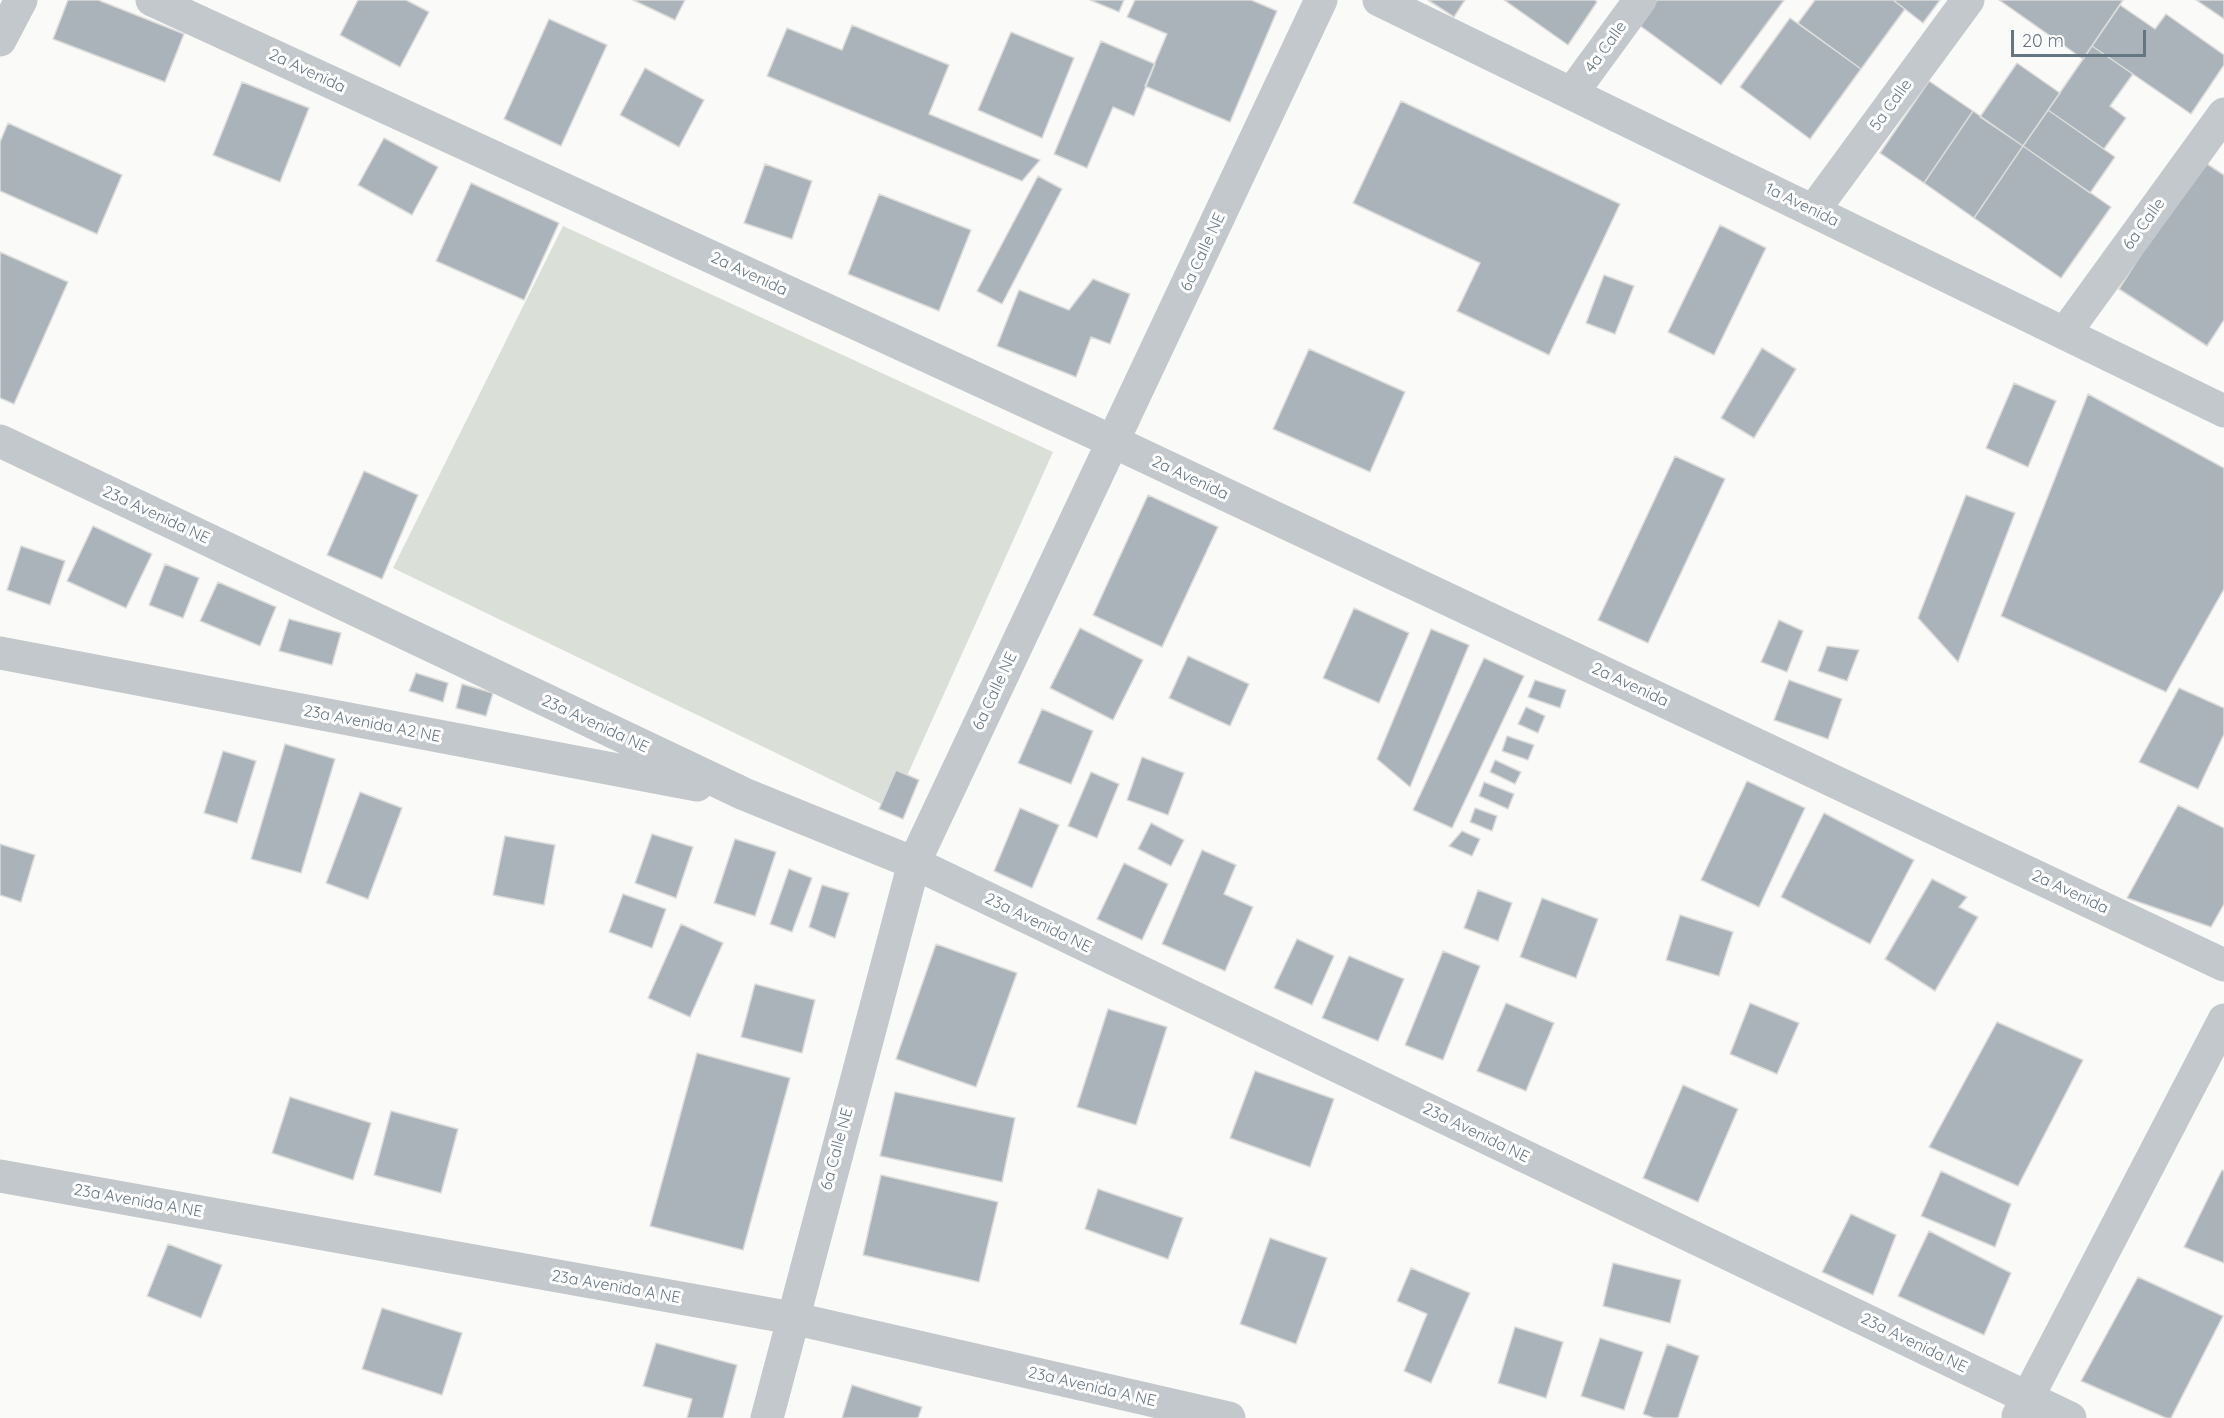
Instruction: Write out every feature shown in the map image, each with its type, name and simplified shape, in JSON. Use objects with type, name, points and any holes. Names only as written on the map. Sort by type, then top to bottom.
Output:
[{"type":"street","points":[[0,40],[21,0]]},
{"type":"street","name":"2a Avenida","points":[[153,0],[1114,442],[2224,965]]},
{"type":"street","name":"6a Calle NE","points":[[767,1418],[914,863],[1321,0]]},
{"type":"street","name":"1a Avenida","points":[[1379,0],[2224,411]]},
{"type":"street","name":"4a Calle","points":[[1572,93],[1640,0]]},
{"type":"street","name":"5a Calle","points":[[1813,211],[1968,0]]},
{"type":"street","name":"6a Calle","points":[[2065,333],[2224,114]]},
{"type":"street","name":"23a Avenida NE","points":[[0,441],[744,794],[914,863],[2022,1408],[2070,1418]]},
{"type":"street","name":"23a Avenida A2 NE","points":[[0,653],[744,794]]},
{"type":"street","points":[[2022,1408],[2224,1020]]},
{"type":"street","name":"23a Avenida A NE","points":[[0,1176],[792,1318],[1229,1418]]},
{"type":"shaded area","points":[[563,226],[1053,452],[892,809],[393,568]]},
{"type":"building","points":[[68,0],[98,0],[184,34],[165,82],[53,39]]},
{"type":"building","points":[[358,0],[406,0],[429,12],[400,67],[340,35]]},
{"type":"building","points":[[633,0],[685,0],[675,20]]},
{"type":"building","points":[[1090,0],[1124,0],[1119,12]]},
{"type":"building","points":[[1135,0],[1251,0],[1277,11],[1230,122],[1145,86],[1167,34],[1127,17]]},
{"type":"building","points":[[1428,0],[1465,0],[1454,17]]},
{"type":"building","points":[[1504,0],[1595,0],[1597,2],[1568,45]]},
{"type":"building","points":[[1657,0],[1784,0],[1721,85],[1639,25]]},
{"type":"building","points":[[1815,0],[1893,0],[1905,9],[1861,69],[1798,23]]},
{"type":"building","points":[[1893,0],[1940,0],[1923,23]]},
{"type":"building","points":[[1999,0],[2123,0],[2083,59]]},
{"type":"building","points":[[2196,0],[2224,0],[2224,19]]},
{"type":"building","points":[[2120,5],[2155,29],[2166,14],[2224,55],[2224,65],[2191,114],[2092,46]]},
{"type":"building","points":[[1790,18],[1861,69],[1810,139],[1740,87]]},
{"type":"building","points":[[549,19],[607,45],[561,146],[504,119]]},
{"type":"building","points":[[852,25],[949,65],[929,114],[1040,160],[1022,181],[767,76],[787,28],[842,50]]},
{"type":"building","points":[[1011,32],[1074,58],[1042,138],[978,110]]},
{"type":"building","points":[[1101,41],[1155,64],[1134,116],[1113,107],[1087,168],[1054,154]]},
{"type":"building","points":[[2092,46],[2133,74],[2110,106],[2126,118],[2104,149],[2048,110]]},
{"type":"building","points":[[2017,63],[2060,93],[2023,146],[1980,117]]},
{"type":"building","points":[[645,68],[704,100],[679,147],[620,115]]},
{"type":"building","points":[[1929,81],[1973,111],[1924,183],[1880,153]]},
{"type":"building","points":[[242,82],[309,108],[280,182],[213,155]]},
{"type":"building","points":[[1401,101],[1620,204],[1549,355],[1457,311],[1480,263],[1353,203]]},
{"type":"building","points":[[2048,110],[2115,157],[2090,193],[2023,146]]},
{"type":"building","points":[[1973,111],[2023,146],[1974,218],[1924,183]]},
{"type":"building","points":[[8,123],[122,175],[97,234],[0,191],[0,142]]},
{"type":"building","points":[[384,138],[438,167],[412,215],[358,185]]},
{"type":"building","points":[[2023,146],[2111,207],[2061,278],[1974,218]]},
{"type":"building","points":[[2201,160],[2224,175],[2224,320],[2207,346],[2119,289]]},
{"type":"building","points":[[765,164],[812,181],[792,239],[744,223]]},
{"type":"building","points":[[1038,176],[1062,189],[1002,304],[977,291]]},
{"type":"building","points":[[471,183],[559,223],[524,300],[436,261]]},
{"type":"building","points":[[879,194],[971,230],[939,311],[848,274]]},
{"type":"building","points":[[1720,225],[1766,248],[1714,355],[1668,332]]},
{"type":"building","points":[[0,252],[68,282],[14,404],[0,398]]},
{"type":"building","points":[[1604,275],[1634,286],[1615,334],[1586,323]]},
{"type":"building","points":[[1093,279],[1130,294],[1110,344],[1091,337],[1076,377],[997,346],[1019,290],[1069,310]]},
{"type":"building","points":[[1762,348],[1796,369],[1754,438],[1721,418]]},
{"type":"building","points":[[1309,349],[1405,392],[1370,472],[1273,429]]},
{"type":"building","points":[[2014,383],[2056,401],[2028,467],[1986,448]]},
{"type":"building","points":[[2088,394],[2224,468],[2224,589],[2166,692],[2001,616]]},
{"type":"building","points":[[1675,456],[1725,479],[1648,643],[1598,620]]},
{"type":"building","points":[[364,471],[418,495],[382,579],[327,555]]},
{"type":"building","points":[[1148,495],[1218,527],[1162,647],[1093,615]]},
{"type":"building","points":[[1966,495],[2015,513],[1958,662],[1918,618]]},
{"type":"building","points":[[93,526],[152,554],[126,608],[67,581]]},
{"type":"building","points":[[21,546],[65,561],[50,605],[7,590]]},
{"type":"building","points":[[165,564],[199,578],[183,618],[149,605]]},
{"type":"building","points":[[218,582],[276,607],[260,646],[200,621]]},
{"type":"building","points":[[1354,608],[1409,633],[1379,703],[1323,678]]},
{"type":"building","points":[[289,619],[341,633],[332,665],[279,651]]},
{"type":"building","points":[[1779,620],[1803,631],[1787,672],[1761,662]]},
{"type":"building","points":[[1080,628],[1143,660],[1113,720],[1050,688]]},
{"type":"building","points":[[1431,629],[1469,645],[1410,787],[1377,759]]},
{"type":"building","points":[[1827,646],[1859,650],[1847,681],[1818,671]]},
{"type":"building","points":[[1188,656],[1249,684],[1230,726],[1169,698]]},
{"type":"building","points":[[1484,658],[1524,676],[1452,828],[1413,810]]},
{"type":"building","points":[[416,673],[448,683],[443,702],[409,691]]},
{"type":"building","points":[[1535,680],[1566,690],[1560,708],[1528,697]]},
{"type":"building","points":[[1789,680],[1842,699],[1828,739],[1774,720]]},
{"type":"building","points":[[462,684],[493,693],[486,716],[456,708]]},
{"type":"building","points":[[2179,688],[2224,708],[2224,734],[2198,789],[2139,762]]},
{"type":"building","points":[[1526,707],[1545,716],[1538,733],[1518,724]]},
{"type":"building","points":[[1042,709],[1093,731],[1071,784],[1018,763]]},
{"type":"building","points":[[1507,736],[1534,745],[1528,760],[1502,751]]},
{"type":"building","points":[[285,744],[335,759],[301,873],[251,859]]},
{"type":"building","points":[[223,751],[256,761],[237,823],[204,813]]},
{"type":"building","points":[[1142,757],[1184,773],[1168,815],[1127,800]]},
{"type":"building","points":[[1495,760],[1521,772],[1515,784],[1490,772]]},
{"type":"building","points":[[896,770],[919,780],[903,819],[879,809]]},
{"type":"building","points":[[1091,772],[1119,784],[1097,838],[1068,826]]},
{"type":"building","points":[[1747,781],[1805,808],[1759,907],[1701,880]]},
{"type":"building","points":[[1484,782],[1514,794],[1508,809],[1479,796]]},
{"type":"building","points":[[360,792],[402,808],[368,899],[326,883]]},
{"type":"building","points":[[2178,805],[2224,828],[2224,904],[2211,927],[2127,898]]},
{"type":"building","points":[[1020,808],[1059,825],[1032,888],[994,871]]},
{"type":"building","points":[[1475,808],[1497,816],[1492,831],[1470,822]]},
{"type":"building","points":[[1824,813],[1914,860],[1870,944],[1781,897]]},
{"type":"building","points":[[1151,823],[1184,840],[1171,866],[1138,849]]},
{"type":"building","points":[[1462,831],[1480,839],[1472,856],[1449,846]]},
{"type":"building","points":[[652,834],[693,847],[676,898],[635,883]]},
{"type":"building","points":[[505,836],[555,845],[544,905],[493,895]]},
{"type":"building","points":[[735,839],[776,852],[755,916],[714,903]]},
{"type":"building","points":[[0,844],[35,855],[21,902],[0,895]]},
{"type":"building","points":[[1202,850],[1236,865],[1224,894],[1253,907],[1225,971],[1162,944]]},
{"type":"building","points":[[1124,863],[1168,884],[1142,940],[1097,919]]},
{"type":"building","points":[[789,869],[812,878],[792,932],[770,924]]},
{"type":"building","points":[[1932,879],[1967,897],[1959,907],[1978,917],[1935,991],[1885,959]]},
{"type":"building","points":[[822,885],[849,893],[835,938],[809,927]]},
{"type":"building","points":[[1478,890],[1512,903],[1498,941],[1464,928]]},
{"type":"building","points":[[623,894],[666,909],[652,948],[609,932]]},
{"type":"building","points":[[1542,898],[1598,919],[1576,978],[1520,957]]},
{"type":"building","points":[[1680,915],[1733,932],[1719,976],[1666,960]]},
{"type":"building","points":[[681,924],[723,943],[690,1017],[648,998]]},
{"type":"building","points":[[1297,939],[1334,956],[1312,1005],[1274,988]]},
{"type":"building","points":[[936,944],[1017,973],[976,1087],[896,1059]]},
{"type":"building","points":[[1443,951],[1480,966],[1443,1060],[1405,1045]]},
{"type":"building","points":[[1349,956],[1404,979],[1378,1041],[1322,1018]]},
{"type":"building","points":[[755,984],[815,1000],[802,1053],[741,1037]]},
{"type":"building","points":[[1506,1003],[1554,1023],[1526,1091],[1477,1071]]},
{"type":"building","points":[[1750,1003],[1799,1023],[1777,1074],[1730,1054]]},
{"type":"building","points":[[1108,1009],[1167,1027],[1136,1125],[1077,1107]]},
{"type":"building","points":[[1997,1022],[2083,1060],[2018,1186],[1929,1147]]},
{"type":"building","points":[[697,1053],[790,1078],[743,1250],[650,1226]]},
{"type":"building","points":[[1255,1071],[1334,1099],[1310,1167],[1230,1138]]},
{"type":"building","points":[[1683,1085],[1738,1109],[1698,1202],[1643,1178]]},
{"type":"building","points":[[895,1092],[1015,1118],[1002,1182],[880,1156]]},
{"type":"building","points":[[290,1097],[371,1123],[353,1180],[272,1153]]},
{"type":"building","points":[[391,1111],[458,1129],[441,1193],[374,1175]]},
{"type":"building","points":[[2222,1170],[2224,1171],[2224,1263],[2184,1247]]},
{"type":"building","points":[[1941,1171],[2011,1204],[1995,1247],[1921,1216]]},
{"type":"building","points":[[881,1175],[998,1202],[979,1282],[863,1255]]},
{"type":"building","points":[[1098,1189],[1183,1218],[1168,1259],[1085,1229]]},
{"type":"building","points":[[1851,1214],[1896,1235],[1873,1295],[1822,1272]]},
{"type":"building","points":[[1929,1231],[2011,1273],[1984,1335],[1898,1296]]},
{"type":"building","points":[[1270,1238],[1327,1258],[1296,1344],[1240,1324]]},
{"type":"building","points":[[168,1244],[222,1265],[201,1318],[147,1296]]},
{"type":"building","points":[[1613,1263],[1681,1280],[1670,1323],[1603,1306]]},
{"type":"building","points":[[1411,1268],[1470,1293],[1431,1383],[1404,1371],[1427,1314],[1397,1301]]},
{"type":"building","points":[[2138,1277],[2223,1316],[2171,1418],[2166,1418],[2081,1381]]},
{"type":"building","points":[[382,1308],[462,1333],[442,1395],[362,1369]]},
{"type":"building","points":[[1515,1327],[1563,1342],[1546,1398],[1498,1383]]},
{"type":"building","points":[[1600,1338],[1643,1352],[1624,1410],[1581,1396]]},
{"type":"building","points":[[656,1343],[737,1365],[723,1418],[687,1418],[692,1399],[643,1386]]},
{"type":"building","points":[[1667,1344],[1699,1356],[1678,1418],[1654,1418],[1643,1414]]},
{"type":"building","points":[[852,1385],[922,1407],[918,1418],[842,1418]]}]
